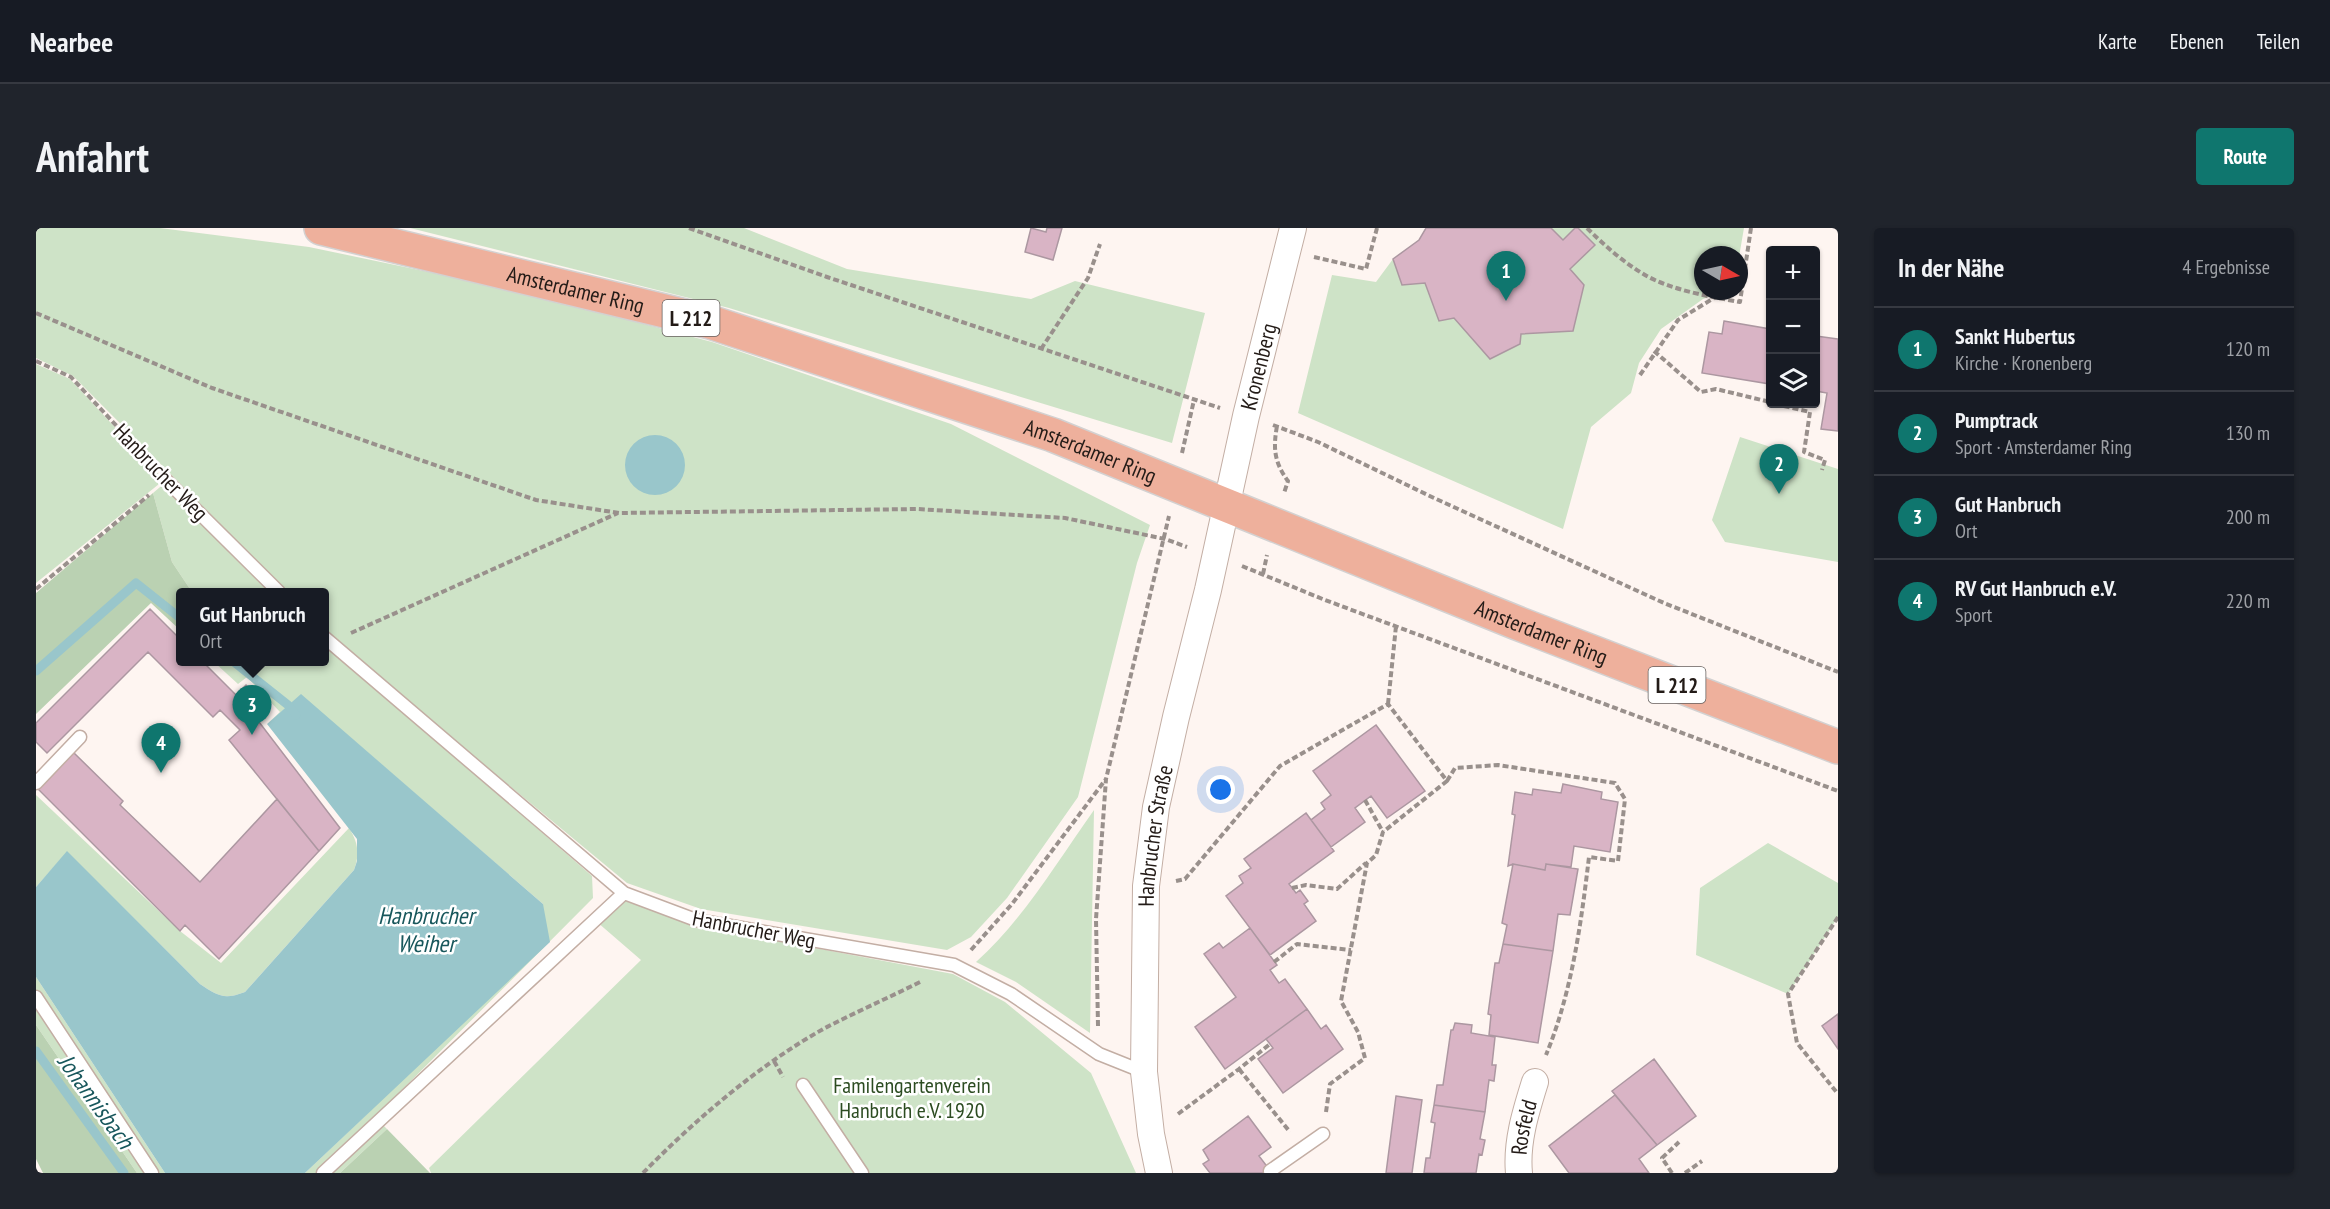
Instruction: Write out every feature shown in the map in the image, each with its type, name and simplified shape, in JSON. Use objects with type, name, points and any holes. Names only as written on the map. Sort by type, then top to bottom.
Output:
[{"type":"main road","name":"Amsterdamer Ring","points":[[321,228],[710,322],[1053,435],[1517,623],[1838,747]]},
{"type":"street","name":"Kronenberg","points":[[1227,506],[1246,416],[1290,240]]},
{"type":"street","name":"Hanbrucher Straße","points":[[1159,1173],[1151,1134],[1144,1072],[1146,886],[1156,807],[1227,506]]},
{"type":"street","name":"Rosfeld","points":[[1519,1173],[1517,1156],[1526,1111],[1535,1082]]},
{"type":"lane","name":"Hanbrucher Weg","points":[[166,480],[275,588]]},
{"type":"lane","name":"Hanbrucher Weg","points":[[329,642],[624,893],[696,921],[954,965],[1011,994],[1099,1054],[1144,1072]]},
{"type":"lane","points":[[36,783],[80,737]]},
{"type":"lane","points":[[323,1173],[624,893]]},
{"type":"lane","points":[[36,997],[152,1173]]},
{"type":"lane","points":[[803,1085],[862,1173]]},
{"type":"lane","points":[[1270,1171],[1323,1134]]},
{"type":"path","points":[[1290,240],[1366,269],[1377,228]]},
{"type":"path","points":[[1587,228],[1612,252],[1647,276],[1694,291]]},
{"type":"path","points":[[1748,248],[1751,228]]},
{"type":"path","points":[[1041,349],[1088,278],[1100,244]]},
{"type":"path","points":[[1640,375],[1654,351],[1678,320],[1711,300]]},
{"type":"path","points":[[1727,300],[1740,302],[1740,300]]},
{"type":"path","points":[[36,313],[212,388],[536,500],[619,513],[917,509],[1065,518],[1165,539],[1838,791]]},
{"type":"path","points":[[1654,351],[1701,392],[1716,389],[1766,401]]},
{"type":"path","name":"Hanbrucher Weg","points":[[36,361],[71,377],[166,480]]},
{"type":"path","points":[[1099,1054],[1096,919],[1106,779],[1165,539],[1194,400]]},
{"type":"path","points":[[1794,408],[1810,412],[1804,452],[1825,460],[1822,470]]},
{"type":"path","points":[[36,589],[166,480]]},
{"type":"path","points":[[329,639],[619,513]]},
{"type":"path","points":[[1396,626],[1388,704],[1447,781]]},
{"type":"path","points":[[1146,886],[1185,879],[1280,766],[1388,704]]},
{"type":"path","points":[[1292,888],[1306,885],[1337,889],[1376,855],[1383,832],[1447,781],[1455,768],[1498,765],[1615,783],[1625,799],[1618,861],[1589,857],[1580,934],[1557,1028]]},
{"type":"path","points":[[644,1173],[682,1134],[774,1061],[825,1029],[954,965],[980,942],[1012,904],[1106,779]]},
{"type":"path","points":[[1365,800],[1383,832]]},
{"type":"path","points":[[1323,1134],[1330,1084],[1365,1058],[1358,1032],[1341,1001],[1367,863]]},
{"type":"path","points":[[1838,917],[1788,994],[1797,1043],[1838,1094]]},
{"type":"path","points":[[1274,962],[1297,944],[1352,950]]},
{"type":"path","points":[[1151,1134],[1270,1044]]},
{"type":"path","points":[[1239,1069],[1303,1150]]},
{"type":"path","points":[[1672,1173],[1662,1158],[1678,1142]]},
{"type":"path","points":[[1685,1173],[1702,1161]]},
{"type":"green space","points":[[36,228],[160,228],[309,247],[515,290],[712,342],[951,424],[1150,525],[1137,563],[1078,797],[1007,898],[971,937],[947,950],[701,909],[627,883],[337,643],[329,634],[329,588],[284,588],[73,376],[36,358]]},
{"type":"green space","points":[[410,228],[744,228],[847,269],[1031,299],[1075,281],[1205,313],[1172,443],[729,308]]},
{"type":"green space","points":[[1426,228],[1744,228],[1741,246],[1694,246],[1694,300],[1702,300],[1661,329],[1639,363],[1631,393],[1591,427],[1563,529],[1298,413],[1332,275],[1376,282],[1393,259],[1419,240]]},
{"type":"green space","points":[[36,364],[70,379],[164,480],[36,583]]},
{"type":"green space","points":[[1740,437],[1838,469],[1838,562],[1725,542],[1712,520]]},
{"type":"green space","points":[[166,482],[270,588],[189,588],[172,562],[153,493]]},
{"type":"green space","points":[[153,493],[172,562],[189,588],[176,588],[176,626],[151,603],[36,714],[36,593]]},
{"type":"green space","points":[[329,647],[592,876],[593,898],[375,1117],[387,1129],[340,1173],[305,1173],[367,1114],[543,904],[301,695],[267,724],[280,712],[247,677],[238,684],[218,666],[329,666]]},
{"type":"green space","points":[[36,795],[180,931],[221,963],[349,828],[357,848],[356,864],[354,870],[245,992],[232,996],[221,996],[200,984],[67,852],[36,887]]},
{"type":"green space","points":[[1094,810],[1090,1033],[1016,982],[976,962],[993,946],[1024,909]]},
{"type":"green space","points":[[1768,843],[1838,883],[1838,917],[1788,994],[1696,955],[1700,888]]},
{"type":"green space","name":"Familengartenverein Hanbruch e.V. 1920","points":[[622,900],[699,926],[953,974],[1005,1002],[1091,1073],[1136,1173],[431,1173],[429,1168],[641,960],[597,922]]},
{"type":"green space","points":[[36,977],[165,1173],[137,1173],[36,1025]]},
{"type":"green space","points":[[36,1025],[137,1173],[43,1173],[36,1159]]},
{"type":"green space","points":[[387,1129],[430,1173],[340,1173]]},
{"type":"water","points":[[649,435],[661,435],[672,440],[680,448],[685,465],[683,477],[672,490],[661,495],[649,495],[638,490],[630,482],[625,471],[625,459],[630,448],[638,440]]},
{"type":"water","name":"Hanbrucher Weiher","points":[[301,694],[543,904],[550,942],[305,1173],[165,1173],[36,977],[36,887],[67,851],[200,984],[221,996],[232,996],[245,992],[354,870],[357,861],[357,839],[267,724]]},
{"type":"building","points":[[1031,228],[1046,232],[1047,228],[1062,228],[1053,260],[1025,252]]},
{"type":"building","points":[[1426,228],[1551,228],[1563,240],[1575,228],[1578,228],[1595,245],[1570,269],[1584,285],[1573,331],[1521,334],[1520,344],[1490,359],[1454,318],[1439,321],[1425,283],[1402,285],[1393,259],[1419,240]]},
{"type":"building","points":[[1724,321],[1766,328],[1766,383],[1702,373],[1709,332],[1722,334]]},
{"type":"building","points":[[1820,337],[1838,339],[1838,431],[1821,429],[1827,393],[1820,392]]},
{"type":"building","points":[[150,609],[176,635],[176,666],[207,666],[236,695],[246,685],[267,707],[256,718],[340,828],[319,851],[229,740],[240,730],[220,710],[213,717],[148,652],[47,753],[36,742],[36,723]]},
{"type":"building","points":[[1376,725],[1425,791],[1387,818],[1371,796],[1355,808],[1365,822],[1331,847],[1311,820],[1325,809],[1321,803],[1331,795],[1313,771]]},
{"type":"building","points":[[73,752],[123,801],[120,805],[200,882],[277,799],[319,851],[219,959],[185,925],[180,931],[36,787]]},
{"type":"building","points":[[1563,784],[1602,792],[1601,799],[1618,802],[1610,852],[1574,846],[1571,867],[1546,864],[1545,870],[1513,864],[1508,866],[1515,815],[1512,814],[1515,792],[1532,795],[1533,789],[1561,793]]},
{"type":"building","points":[[1306,813],[1334,851],[1289,884],[1296,893],[1300,890],[1308,901],[1304,904],[1316,921],[1270,955],[1226,896],[1243,883],[1239,876],[1251,868],[1244,859]]},
{"type":"building","points":[[1513,864],[1545,870],[1546,864],[1578,869],[1570,915],[1558,914],[1553,951],[1503,944],[1507,925],[1502,923]]},
{"type":"building","points":[[1250,928],[1277,965],[1270,970],[1279,983],[1285,979],[1307,1009],[1225,1069],[1195,1027],[1236,997],[1204,954],[1219,943],[1223,948]]},
{"type":"building","points":[[1503,944],[1553,951],[1538,1043],[1489,1035],[1491,1015],[1488,1014],[1495,963],[1499,963]]},
{"type":"building","points":[[1307,1009],[1321,1029],[1326,1025],[1343,1049],[1283,1093],[1258,1059],[1273,1048],[1266,1039]]},
{"type":"building","points":[[1838,1014],[1838,1049],[1822,1026]]},
{"type":"building","points":[[1455,1023],[1472,1025],[1471,1033],[1495,1037],[1492,1065],[1496,1065],[1494,1081],[1489,1080],[1485,1112],[1434,1105],[1437,1085],[1443,1085],[1451,1030]]},
{"type":"building","points":[[1654,1059],[1696,1116],[1657,1145],[1612,1091]]},
{"type":"building","points":[[1615,1095],[1657,1145],[1639,1159],[1649,1173],[1569,1173],[1549,1146]]},
{"type":"building","points":[[1396,1096],[1422,1100],[1412,1173],[1386,1173]]},
{"type":"building","points":[[1434,1105],[1485,1112],[1480,1139],[1485,1140],[1482,1155],[1479,1154],[1476,1173],[1424,1173],[1426,1158],[1430,1158],[1435,1123],[1431,1122]]},
{"type":"building","points":[[1248,1116],[1271,1147],[1259,1156],[1272,1173],[1210,1173],[1203,1164],[1209,1160],[1203,1150]]},
{"type":"waterway","points":[[36,671],[136,583],[176,615]]},
{"type":"waterway","points":[[239,666],[288,705],[296,715]]},
{"type":"waterway","name":"Johannisbach","points":[[36,1051],[124,1173]]},
{"type":"place","name":"Sankt Hubertus","points":[[1506,301]]},
{"type":"place","name":"Pumptrack","points":[[1779,494]]},
{"type":"place","name":"Gut Hanbruch","points":[[252,735]]},
{"type":"place","name":"RV Gut Hanbruch e.V.","points":[[161,773]]}]
